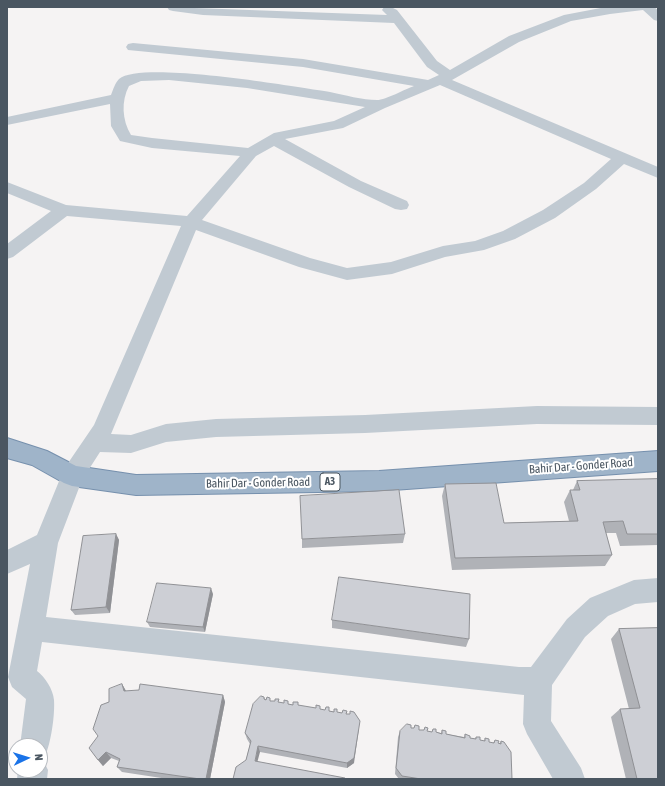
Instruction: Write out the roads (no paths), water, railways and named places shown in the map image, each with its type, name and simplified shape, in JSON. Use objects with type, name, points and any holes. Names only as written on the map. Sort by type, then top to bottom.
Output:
[{"type":"highway","name":"Bahir Dar - Gonder Road","points":[[7,448],[39,458],[72,476],[136,485],[379,481],[658,461]]},
{"type":"street","points":[[174,7],[203,11],[398,19]]},
{"type":"street","points":[[383,7],[398,19],[432,64],[440,80]]},
{"type":"street","points":[[36,738],[40,699],[34,687],[15,682],[31,628],[46,543],[72,476],[103,429],[191,222],[251,153],[279,136],[338,125],[380,105],[440,80],[514,39],[568,18],[610,10],[641,7]]},
{"type":"street","points":[[647,7],[658,17]]},
{"type":"street","points":[[133,47],[302,63],[440,80],[658,173]]},
{"type":"street","points":[[251,153],[152,143],[125,138],[118,124],[117,98],[125,81],[137,76],[158,75],[284,88],[380,105]]},
{"type":"street","points":[[7,121],[117,98]]},
{"type":"street","points":[[274,139],[355,184],[401,205]]},
{"type":"street","points":[[7,187],[63,210],[191,222],[306,263],[347,274],[392,268],[443,252],[478,246],[509,235],[549,214],[590,186],[622,158]]},
{"type":"street","points":[[7,253],[63,210]]},
{"type":"street","points":[[94,443],[131,444],[166,433],[216,428],[366,424],[537,415],[658,416]]},
{"type":"street","points":[[7,563],[46,543]]},
{"type":"street","points":[[570,779],[537,724],[538,681],[576,628],[599,607],[634,592],[658,590]]},
{"type":"street","points":[[31,628],[511,680],[538,681]]}]
